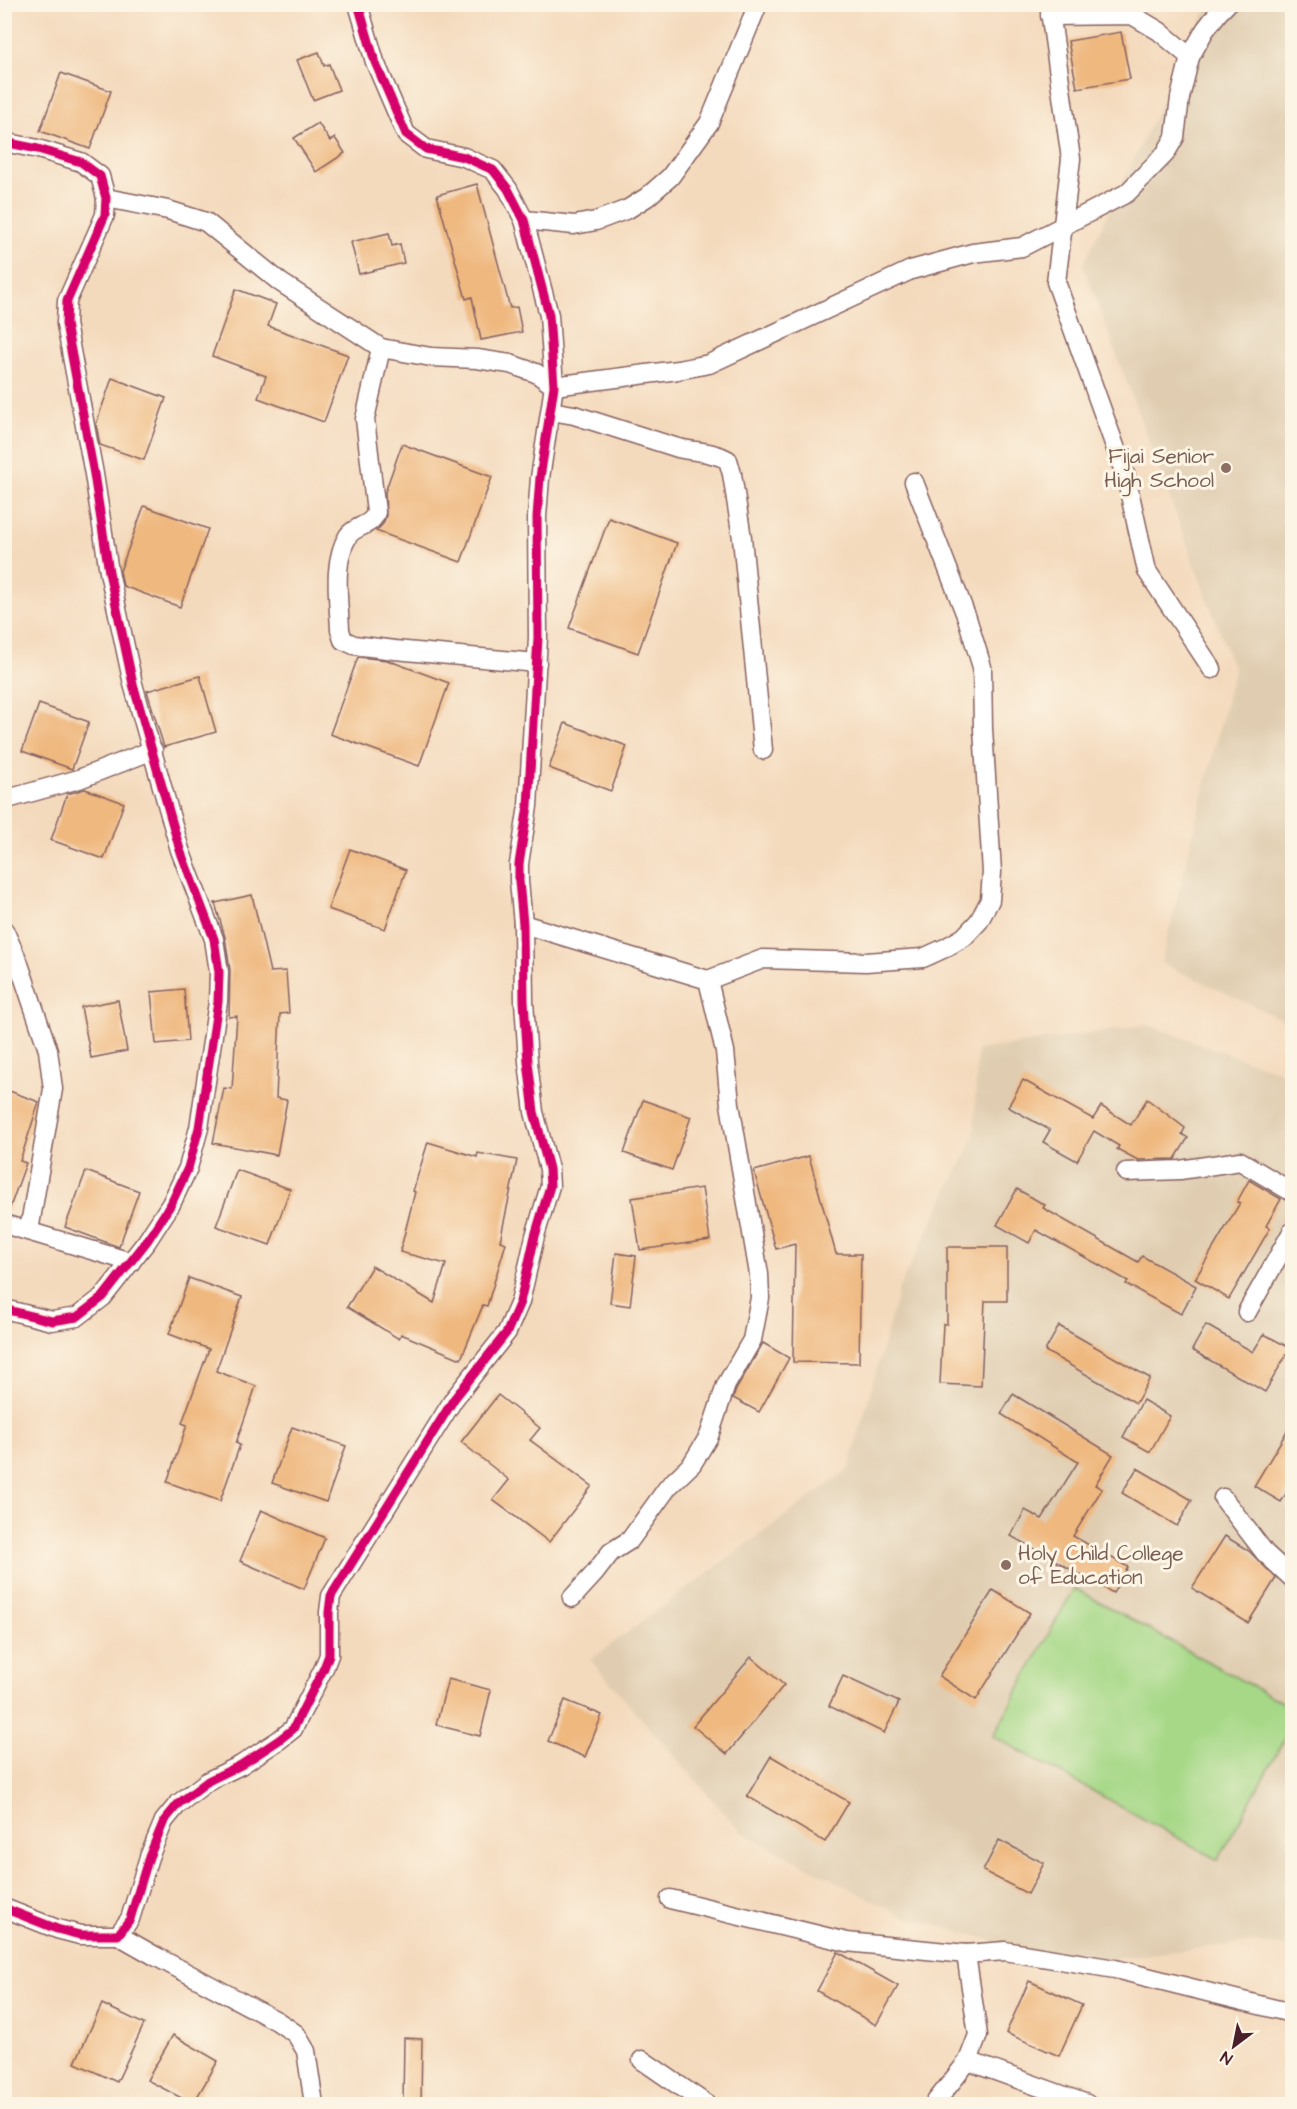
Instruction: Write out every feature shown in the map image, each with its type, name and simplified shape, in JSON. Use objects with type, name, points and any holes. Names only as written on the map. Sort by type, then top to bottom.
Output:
[{"type":"street","points":[[118,1935],[130,1919],[149,1857],[164,1821],[178,1804],[208,1781],[241,1765],[292,1729],[324,1668],[328,1655],[331,1596],[454,1400],[507,1332],[520,1302],[535,1236],[550,1186],[549,1169],[534,1112],[528,1062],[519,864],[528,806],[537,663],[538,497],[554,386],[549,315],[524,220],[508,189],[493,170],[464,157],[426,149],[405,134],[375,62],[358,4]]},
{"type":"street","points":[[524,220],[574,225],[596,221],[628,209],[647,197],[688,154],[709,123],[758,4]]},
{"type":"street","points":[[106,198],[168,210],[206,222],[280,282],[381,348],[431,357],[477,359],[510,364],[536,373],[554,386],[678,370],[709,364],[911,270],[973,254],[1022,247],[1127,193],[1165,154],[1175,137],[1180,98],[1190,57],[1205,30],[1227,4]]},
{"type":"street","points":[[1190,57],[1159,31],[1132,15],[1050,10],[1071,159],[1056,282],[1126,477],[1147,571],[1212,669]]},
{"type":"street","points":[[4,142],[81,162],[100,176],[106,198],[105,216],[67,301],[66,324],[94,474],[109,572],[133,684],[180,849],[214,939],[219,972],[219,1002],[198,1128],[189,1168],[171,1204],[131,1262],[103,1297],[77,1317],[52,1321],[4,1309]]},
{"type":"street","points":[[381,348],[364,419],[376,512],[370,522],[349,533],[342,551],[338,567],[340,630],[343,640],[354,645],[395,650],[537,663]]},
{"type":"street","points":[[551,411],[678,448],[695,452],[710,452],[728,460],[742,538],[764,750]]},
{"type":"street","points":[[523,924],[708,980],[763,959],[866,962],[923,958],[964,937],[979,921],[990,900],[992,872],[983,729],[982,667],[967,618],[914,482]]},
{"type":"street","points":[[4,800],[79,778],[153,750]]},
{"type":"street","points":[[4,930],[18,961],[48,1050],[53,1089],[29,1231]]},
{"type":"street","points":[[572,1598],[611,1552],[630,1540],[668,1486],[692,1464],[709,1436],[723,1391],[752,1340],[758,1319],[760,1298],[752,1227],[730,1104],[725,1051],[708,980]]},
{"type":"street","points":[[1126,1172],[1180,1170],[1240,1161],[1293,1192]]},
{"type":"street","points":[[4,1224],[131,1262]]},
{"type":"street","points":[[1247,1312],[1293,1232]]},
{"type":"street","points":[[1222,1498],[1265,1553],[1293,1578]]},
{"type":"street","points":[[670,1899],[847,1941],[966,1954],[1005,1951],[1115,1969],[1291,2013]]},
{"type":"street","points":[[4,1908],[57,1929],[80,1935],[118,1935],[277,2020],[296,2034],[306,2051],[314,2104]]},
{"type":"street","points":[[934,2104],[968,2061],[978,2035],[966,1954]]},
{"type":"street","points":[[642,2060],[706,2104]]},
{"type":"street","points":[[968,2061],[1087,2104]]},
{"type":"shaded area","name":"Fijai Senior High School","points":[[1208,5],[1292,5],[1292,1024],[1161,963],[1234,670],[1083,265]]},
{"type":"shaded area","name":"Holy Child College of Education","points":[[1147,1025],[1292,1076],[1292,1948],[1254,1942],[1076,1963],[903,1916],[741,1832],[590,1660],[849,1469],[899,1288],[974,1138],[977,1050]]},
{"type":"green space","points":[[1074,1588],[1292,1708],[1292,1725],[1218,1860],[993,1736]]},
{"type":"building","points":[[1121,32],[1130,79],[1077,88],[1068,41]]},
{"type":"building","points":[[319,52],[324,66],[329,64],[339,90],[313,100],[297,60]]},
{"type":"building","points":[[61,73],[111,91],[90,149],[40,131]]},
{"type":"building","points":[[318,123],[330,141],[335,138],[345,153],[316,172],[294,138]]},
{"type":"building","points":[[477,184],[510,308],[517,307],[522,332],[481,340],[472,297],[466,299],[437,195]]},
{"type":"building","points":[[389,233],[392,246],[400,244],[404,263],[359,274],[351,242]]},
{"type":"building","points":[[236,289],[276,304],[268,326],[348,355],[324,422],[258,398],[266,376],[212,356]]},
{"type":"building","points":[[112,378],[166,398],[144,460],[100,445],[96,424]]},
{"type":"building","points":[[402,444],[492,477],[461,562],[376,531],[383,524],[386,516],[385,492]]},
{"type":"building","points":[[144,506],[208,529],[180,607],[123,586],[120,571]]},
{"type":"building","points":[[609,518],[677,543],[638,653],[569,628]]},
{"type":"building","points":[[358,657],[387,660],[449,683],[419,766],[330,734]]},
{"type":"building","points":[[200,676],[216,732],[164,747],[147,691]]},
{"type":"building","points":[[39,704],[89,722],[72,769],[22,751]]},
{"type":"building","points":[[565,723],[627,746],[611,791],[549,768]]},
{"type":"building","points":[[85,789],[124,803],[104,859],[51,840],[67,794]]},
{"type":"building","points":[[350,849],[406,870],[385,929],[328,909]]},
{"type":"building","points":[[252,895],[270,972],[286,971],[289,1013],[280,1014],[276,1098],[287,1100],[277,1155],[213,1143],[224,1088],[232,1089],[237,1016],[229,1017],[230,970],[225,937],[215,903]]},
{"type":"building","points":[[184,989],[188,1041],[156,1044],[151,992]]},
{"type":"building","points":[[118,1000],[127,1051],[91,1058],[81,1007]]},
{"type":"building","points":[[1023,1080],[1093,1119],[1101,1106],[1131,1125],[1147,1099],[1185,1128],[1182,1134],[1188,1138],[1175,1159],[1138,1160],[1117,1149],[1119,1146],[1094,1131],[1077,1161],[1043,1142],[1050,1130],[1008,1107]]},
{"type":"building","points":[[4,1089],[39,1102],[20,1161],[26,1163],[8,1213],[4,1213]]},
{"type":"building","points":[[643,1100],[691,1117],[672,1170],[624,1153]]},
{"type":"building","points":[[428,1142],[477,1157],[478,1153],[517,1160],[500,1241],[506,1243],[487,1306],[483,1305],[461,1359],[401,1334],[399,1339],[347,1307],[372,1266],[434,1303],[446,1264],[400,1252],[415,1192],[413,1191]]},
{"type":"building","points":[[809,1156],[836,1254],[861,1254],[859,1363],[793,1362],[795,1244],[776,1249],[754,1171]]},
{"type":"building","points":[[237,1170],[290,1189],[270,1245],[216,1226]]},
{"type":"building","points":[[86,1171],[139,1191],[119,1247],[65,1227]]},
{"type":"building","points":[[1249,1180],[1281,1199],[1266,1226],[1270,1228],[1229,1299],[1195,1279],[1240,1203],[1237,1202]]},
{"type":"building","points":[[702,1188],[710,1240],[640,1250],[632,1198]]},
{"type":"building","points":[[1017,1189],[1045,1205],[1043,1208],[1138,1262],[1142,1256],[1196,1286],[1181,1314],[1126,1284],[1128,1281],[1036,1230],[1029,1243],[997,1225]]},
{"type":"building","points":[[947,1247],[1007,1247],[1007,1301],[985,1301],[981,1386],[940,1384],[943,1324],[947,1324]]},
{"type":"building","points":[[616,1253],[636,1256],[630,1306],[610,1303]]},
{"type":"building","points":[[189,1278],[242,1297],[216,1371],[256,1386],[236,1443],[240,1445],[220,1501],[167,1482],[187,1425],[182,1423],[209,1349],[169,1334]]},
{"type":"building","points":[[1206,1325],[1253,1352],[1264,1334],[1290,1348],[1265,1392],[1192,1350]]},
{"type":"building","points":[[1059,1326],[1150,1378],[1136,1403],[1045,1351]]},
{"type":"building","points":[[763,1343],[789,1358],[759,1412],[733,1398]]},
{"type":"building","points":[[1013,1394],[1113,1455],[1095,1485],[1102,1489],[1073,1536],[1128,1567],[1113,1593],[1011,1536],[1025,1510],[1042,1519],[1078,1462],[1001,1414]]},
{"type":"building","points":[[498,1395],[540,1428],[530,1440],[592,1486],[549,1542],[493,1500],[509,1480],[461,1442]]},
{"type":"building","points":[[1143,1400],[1170,1416],[1150,1452],[1123,1437]]},
{"type":"building","points":[[1293,1421],[1293,1483],[1281,1502],[1254,1486]]},
{"type":"building","points":[[292,1427],[346,1446],[326,1502],[272,1483]]},
{"type":"building","points":[[1137,1468],[1192,1500],[1177,1526],[1122,1493]]},
{"type":"building","points":[[261,1510],[325,1538],[304,1589],[240,1561]]},
{"type":"building","points":[[1225,1536],[1249,1551],[1276,1578],[1248,1623],[1192,1588]]},
{"type":"building","points":[[993,1590],[1030,1613],[976,1700],[939,1676]]},
{"type":"building","points":[[751,1657],[784,1685],[727,1754],[693,1726]]},
{"type":"building","points":[[843,1676],[899,1702],[884,1733],[829,1706]]},
{"type":"building","points":[[448,1679],[491,1690],[480,1736],[436,1725]]},
{"type":"building","points":[[565,1700],[602,1715],[585,1757],[548,1741]]},
{"type":"building","points":[[771,1756],[849,1802],[825,1842],[747,1796]]},
{"type":"building","points":[[999,1840],[1044,1863],[1028,1894],[983,1871]]},
{"type":"building","points":[[838,1952],[898,1986],[876,2025],[817,1991]]},
{"type":"building","points":[[1029,1981],[1082,2005],[1059,2056],[1006,2033]]},
{"type":"building","points":[[102,2004],[144,2024],[117,2082],[75,2063]]},
{"type":"building","points":[[173,2035],[218,2061],[193,2104],[147,2080]]},
{"type":"building","points":[[404,2038],[422,2039],[421,2104],[403,2104]]},
{"type":"cycle path","points":[[4,1908],[57,1929],[80,1935],[118,1935],[130,1919],[149,1857],[164,1821],[178,1804],[208,1781],[241,1765],[293,1729],[329,1655],[331,1596],[454,1399],[507,1332],[520,1302],[535,1236],[550,1186],[549,1169],[534,1112],[528,1062],[523,924],[519,881],[519,864],[528,806],[538,638],[537,517],[540,478],[554,386],[549,315],[524,220],[508,189],[493,170],[464,157],[426,149],[406,134],[375,62],[358,4]]},
{"type":"cycle path","points":[[4,142],[81,162],[100,176],[106,198],[105,215],[67,301],[66,324],[94,474],[109,572],[133,684],[180,850],[214,939],[219,972],[218,1002],[199,1128],[188,1168],[171,1204],[147,1241],[103,1297],[77,1317],[52,1321],[4,1309]]},
{"type":"place","name":"Fijai Senior High School","points":[[1226,468]]},
{"type":"place","name":"Holy Child College of Education","points":[[1006,1565]]}]
